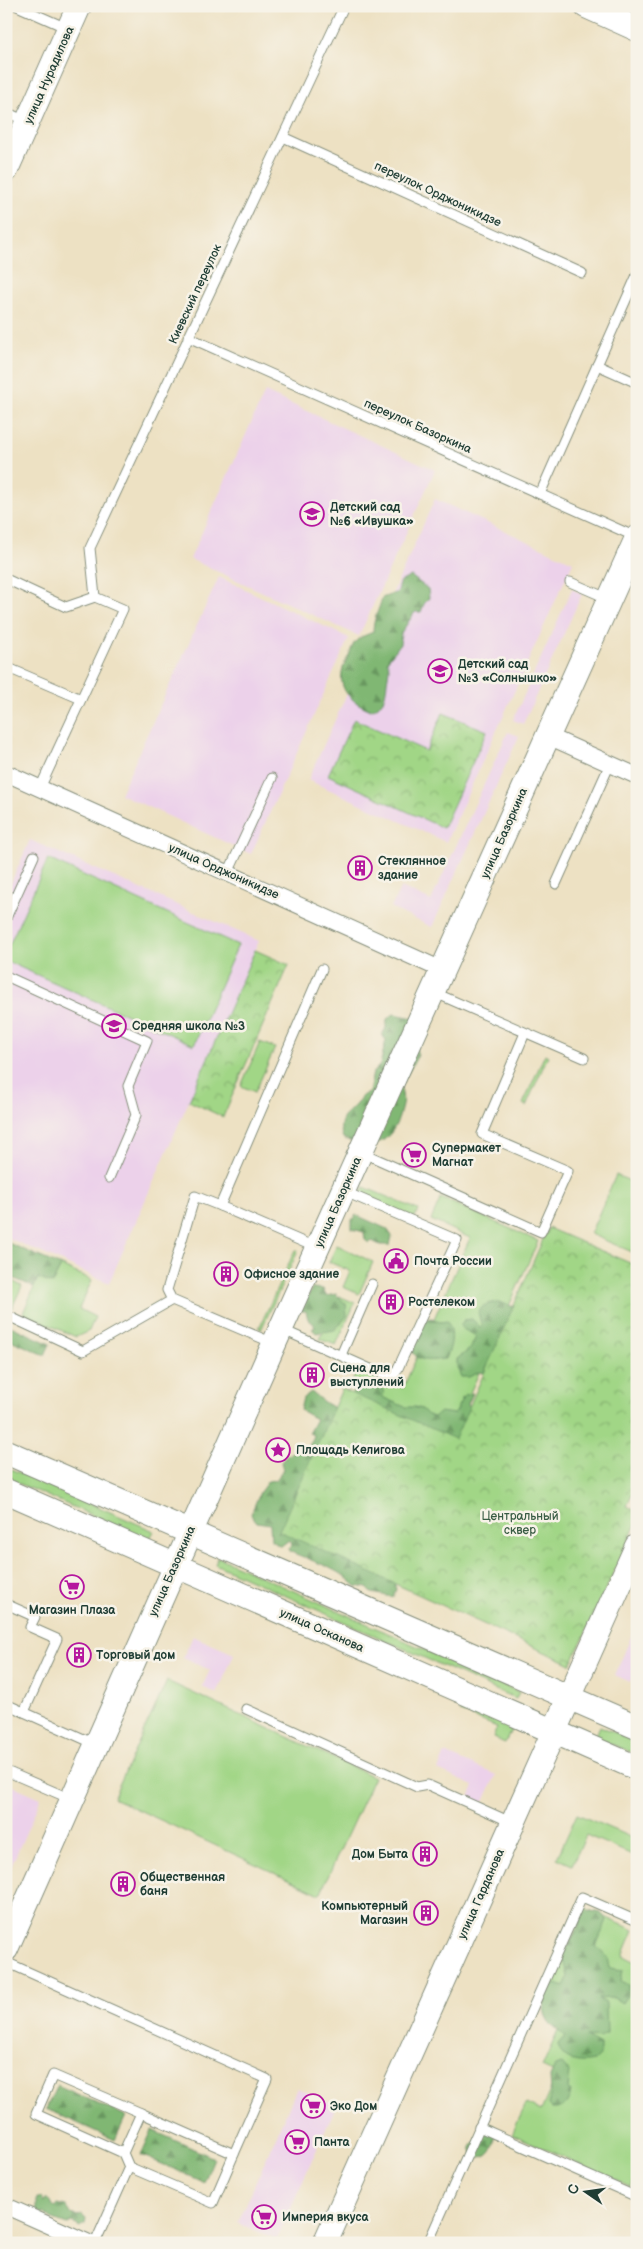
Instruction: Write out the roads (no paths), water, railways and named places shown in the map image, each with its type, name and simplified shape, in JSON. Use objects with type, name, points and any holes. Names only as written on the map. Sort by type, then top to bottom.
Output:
[{"type":"street","name":"улица Нурадилова","points":[[7,165],[79,6]]},
{"type":"street","points":[[586,6],[637,29]]},
{"type":"street","name":"улица Базоркина","points":[[6,1949],[277,1336],[636,541]]},
{"type":"street","points":[[548,736],[637,776]]},
{"type":"street","name":"улица Орджоникидзе","points":[[6,773],[442,970]]},
{"type":"street","points":[[6,1452],[637,1727]]},
{"type":"street","name":"улица Осканова","points":[[6,1491],[637,1768]]},
{"type":"street","name":"улица Гарданова","points":[[329,2240],[637,1546]]},
{"type":"street","points":[[6,2206],[89,2243]]},
{"type":"lane","name":"Киевский переулок","points":[[95,597],[90,548],[344,6]]},
{"type":"lane","points":[[22,7],[69,29]]},
{"type":"lane","points":[[6,112],[28,122]]},
{"type":"lane","name":"переулок Орджоникидзе","points":[[283,137],[582,273]]},
{"type":"lane","points":[[540,494],[637,275]]},
{"type":"lane","name":"переулок Базоркина","points":[[188,338],[540,494],[636,541]]},
{"type":"lane","points":[[597,365],[637,383]]},
{"type":"lane","points":[[6,580],[66,607],[95,597],[123,609],[40,788]]},
{"type":"lane","points":[[570,582],[609,599]]},
{"type":"lane","points":[[6,667],[81,699]]},
{"type":"lane","points":[[556,884],[610,764]]},
{"type":"lane","points":[[228,873],[272,778]]},
{"type":"lane","points":[[6,918],[34,856]]},
{"type":"lane","points":[[220,1206],[322,969]]},
{"type":"lane","points":[[6,976],[148,1041],[128,1086],[136,1115],[109,1178]]},
{"type":"lane","points":[[433,992],[584,1058]]},
{"type":"lane","points":[[361,1152],[541,1232],[568,1171],[482,1134],[525,1033]]},
{"type":"lane","points":[[317,1248],[195,1196],[167,1290],[172,1300],[277,1336],[341,1355],[393,1379],[457,1240],[343,1191]]},
{"type":"lane","points":[[341,1355],[372,1284]]},
{"type":"lane","points":[[6,1315],[83,1351],[172,1300]]},
{"type":"lane","points":[[6,1604],[34,1617],[30,1627],[57,1639],[24,1712]]},
{"type":"lane","points":[[6,1704],[96,1744]]},
{"type":"lane","points":[[246,1709],[417,1787],[428,1785],[513,1823]]},
{"type":"lane","points":[[6,1771],[72,1800]]},
{"type":"lane","points":[[428,2243],[582,1897],[637,1921]]},
{"type":"lane","points":[[6,1962],[267,2079],[213,2203],[129,2167],[123,2153],[36,2114],[53,2075],[234,2154]]},
{"type":"lane","points":[[123,2153],[141,2113]]},
{"type":"lane","points":[[479,2127],[637,2197]]},
{"type":"lane","points":[[95,2243],[129,2167]]},
{"type":"lane","points":[[635,2243],[637,2239]]},
{"type":"place","name":"Детский сад №6 «Ивушка»","points":[[312,514]]},
{"type":"place","name":"Детский сад №3 «Солнышко»","points":[[440,671]]},
{"type":"place","name":"Стеклянное здание","points":[[360,868]]},
{"type":"place","name":"Средняя школа №3","points":[[114,1026]]},
{"type":"place","name":"Супермакет Магнат","points":[[414,1155]]},
{"type":"place","name":"Почта России","points":[[396,1261]]},
{"type":"place","name":"Офисное здание","points":[[226,1274]]},
{"type":"place","name":"Ростелеком","points":[[391,1302]]},
{"type":"place","name":"Сцена для выступлений","points":[[312,1375]]},
{"type":"place","name":"Площадь Келигова","points":[[278,1450]]},
{"type":"place","name":"Магазин Плаза","points":[[72,1587]]},
{"type":"place","name":"Торговый дом","points":[[79,1655]]},
{"type":"place","name":"Дом Быта","points":[[425,1854]]},
{"type":"place","name":"Общественная баня","points":[[123,1884]]},
{"type":"place","name":"Компьютерный Магазин","points":[[426,1913]]},
{"type":"place","name":"Эко Дом","points":[[313,2106]]},
{"type":"place","name":"Панта","points":[[297,2142]]},
{"type":"place","name":"Империя вкуса","points":[[264,2217]]},
{"type":"park label","name":"Центральный сквер","points":[[520,1523]]}]
